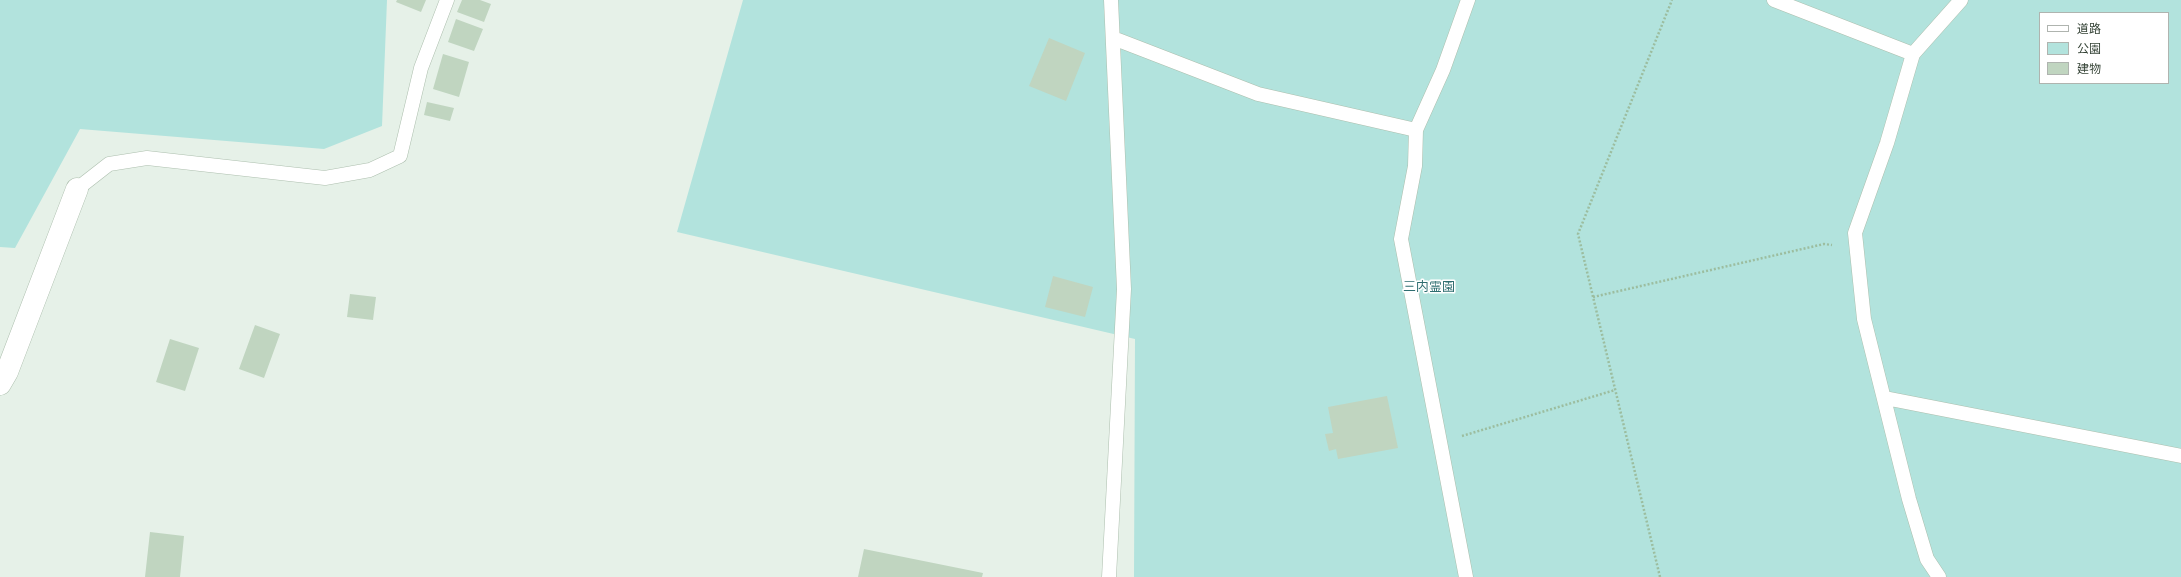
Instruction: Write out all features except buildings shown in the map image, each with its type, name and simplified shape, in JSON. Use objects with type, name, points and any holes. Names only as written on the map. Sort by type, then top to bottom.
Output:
[{"type":"street","points":[[0,384],[10,365],[77,189]]},
{"type":"lane","points":[[77,189],[109,164],[147,158],[325,178],[370,170],[400,156],[421,68],[447,0]]},
{"type":"lane","points":[[1109,577],[1124,289],[1111,0]]},
{"type":"lane","points":[[1466,577],[1401,239],[1415,166],[1416,130],[1443,70],[1468,0]]},
{"type":"lane","points":[[1774,0],[1913,54]]},
{"type":"lane","points":[[1939,577],[1927,559],[1909,499],[1885,398],[1864,319],[1855,233],[1887,143],[1913,54],[1961,0]]},
{"type":"lane","points":[[1113,38],[1258,94],[1416,130]]},
{"type":"lane","points":[[1885,398],[2181,456]]},
{"type":"path","points":[[1660,577],[1578,234],[1672,0]]},
{"type":"path","points":[[1593,297],[1824,244],[1857,249]]},
{"type":"path","points":[[1440,442],[1615,390]]},
{"type":"green space","points":[[0,0],[387,0],[382,126],[324,149],[80,129],[15,248],[0,247]]},
{"type":"green space","name":"三内霊園","points":[[743,0],[2181,0],[2181,577],[1134,577],[1135,339],[677,232]]}]
